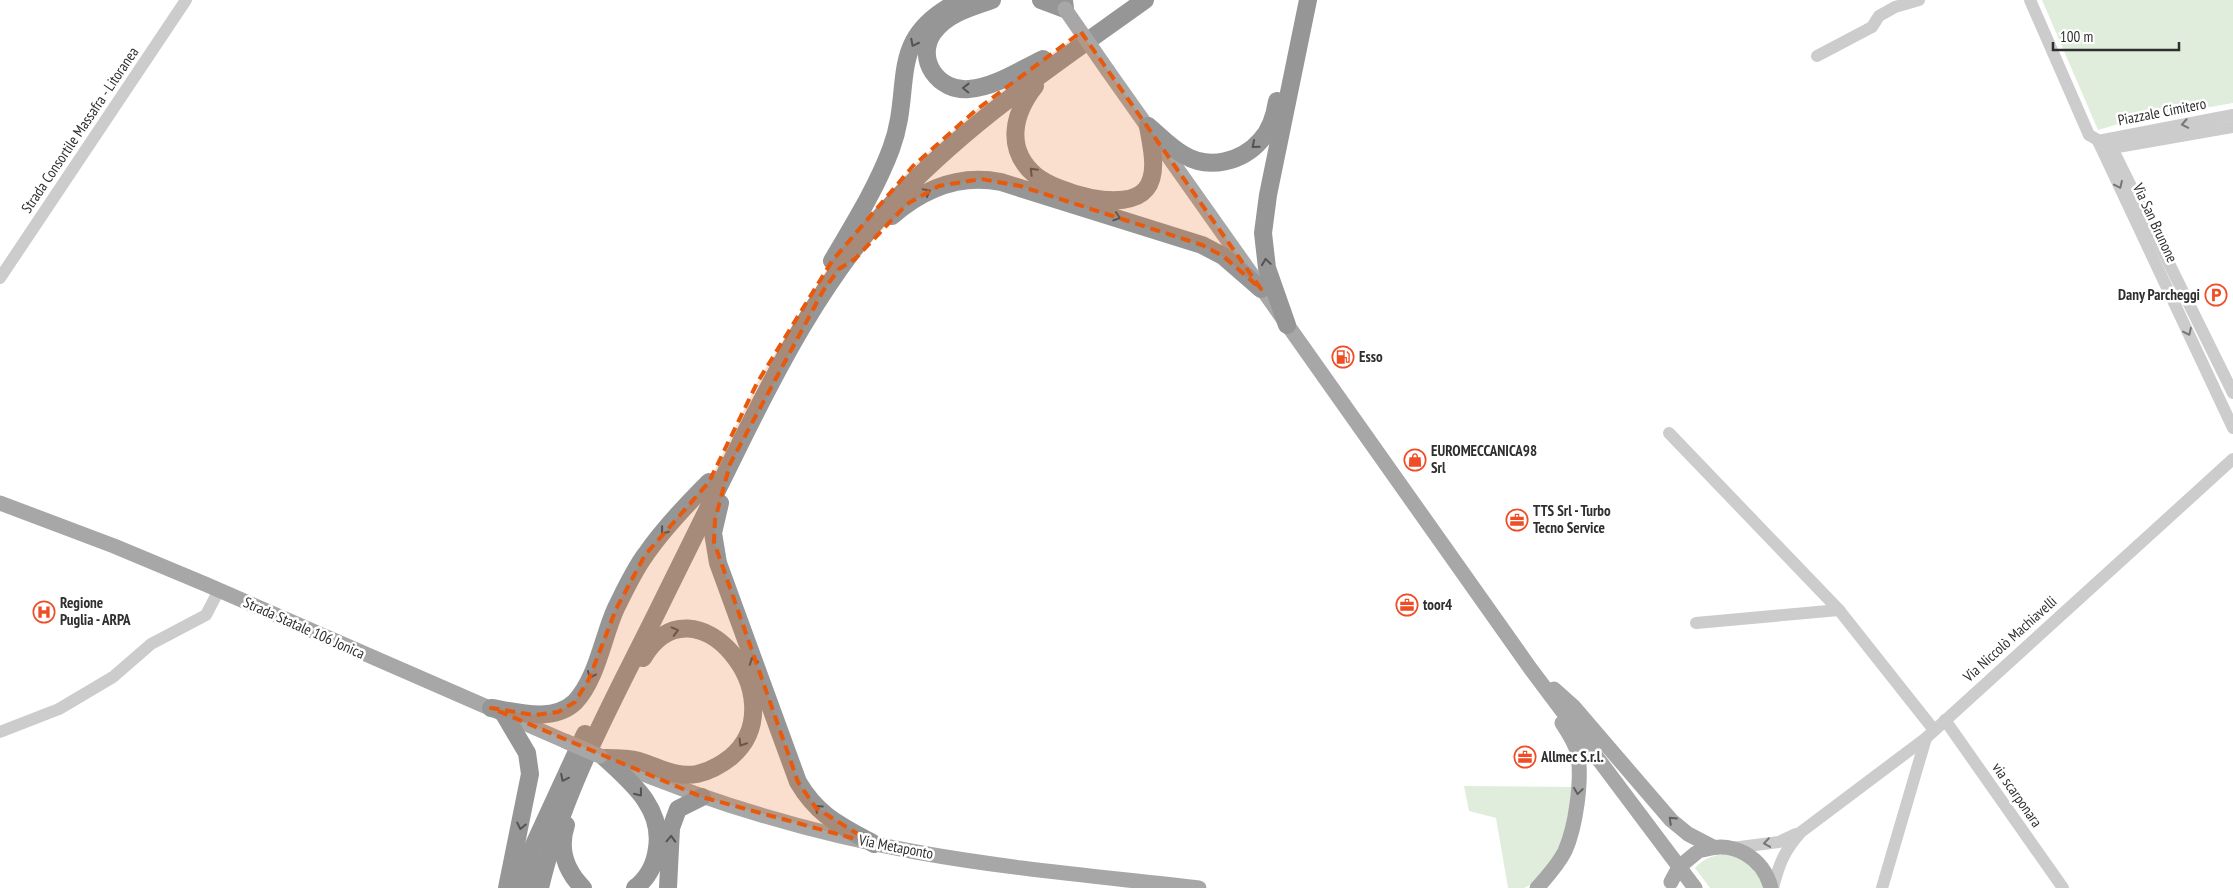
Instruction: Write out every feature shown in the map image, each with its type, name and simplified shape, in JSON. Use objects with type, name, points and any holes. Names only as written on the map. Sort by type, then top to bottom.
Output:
[{"type":"highway","points":[[540,888],[546,858],[572,790],[612,705],[730,464],[835,265],[891,148],[899,115],[904,69],[912,44],[925,23],[946,8],[962,0]]},
{"type":"highway","points":[[992,0],[948,18],[933,34],[928,47],[928,61],[934,76],[950,86],[968,90],[988,85],[1047,64]]},
{"type":"highway","points":[[1041,0],[1063,3]]},
{"type":"highway","points":[[523,888],[532,849],[551,803],[757,383],[804,301],[835,265],[863,221],[913,166],[976,110],[1047,64],[1126,0]]},
{"type":"highway","points":[[1070,47],[1145,0]]},
{"type":"highway","points":[[1148,126],[1184,155],[1204,163],[1224,162],[1244,155],[1262,140],[1275,115],[1296,12],[1296,0]]},
{"type":"highway","points":[[1287,325],[1266,268],[1263,233],[1268,195],[1308,0]]},
{"type":"highway","points":[[1047,64],[1024,101],[1016,120],[1015,141],[1021,159],[1035,175],[1055,187],[1090,198],[1116,202],[1133,199],[1146,190],[1152,176],[1153,158],[1148,126]]},
{"type":"highway","points":[[835,265],[854,259],[888,220],[917,197],[944,184],[981,179],[1020,186],[1202,245],[1223,256],[1261,289]]},
{"type":"highway","points":[[730,464],[726,486],[714,526],[716,552],[792,768],[804,791],[816,808],[838,824],[874,844]]},
{"type":"highway","points":[[497,711],[534,714],[558,712],[575,702],[590,679],[616,609],[645,555],[672,520],[708,482]]},
{"type":"highway","points":[[603,757],[640,761],[679,775],[706,771],[725,761],[739,749],[750,728],[754,711],[748,684],[740,665],[730,650],[716,638],[689,629],[673,631],[659,638],[644,657],[626,691],[612,705]]},
{"type":"highway","points":[[497,711],[527,753],[530,774],[508,888]]},
{"type":"highway","points":[[603,757],[633,784],[650,808],[657,822],[658,844],[654,862],[644,879],[635,888]]},
{"type":"highway","points":[[572,790],[570,810],[564,830],[564,854],[570,874],[583,888]]},
{"type":"highway","points":[[668,888],[671,828],[678,809],[702,797]]},
{"type":"main road","points":[[1063,3],[1108,71],[1261,289],[1530,668],[1695,888]]},
{"type":"main road","name":"Strada Statale 106 Jonica","points":[[0,503],[114,546],[219,590],[421,680],[603,757]]},
{"type":"main road","points":[[1530,668],[1573,706],[1671,820],[1688,834],[1713,847]]},
{"type":"main road","points":[[1530,668],[1578,753],[1579,780],[1573,818],[1565,850],[1552,871],[1536,888]]},
{"type":"main road","name":"Via Metaponto","points":[[603,757],[702,797],[791,824],[874,844],[969,861],[1199,888]]},
{"type":"main road","points":[[1670,886],[1679,867],[1696,853],[1713,847],[1732,848],[1748,855],[1760,864],[1772,888]]},
{"type":"street","name":"Strada Consortile Massafra - Litoranea","points":[[0,278],[186,0]]},
{"type":"street","points":[[1816,56],[1872,27],[1879,16],[1895,7],[1919,0]]},
{"type":"street","name":"Via San Brunone","points":[[2030,0],[2089,135],[2112,148]]},
{"type":"street","name":"Piazzale Cimitero","points":[[2098,141],[2233,115]]},
{"type":"street","name":"Piazzale Cimitero","points":[[2112,148],[2233,127]]},
{"type":"street","name":"Via San Brunone","points":[[2098,141],[2233,428]]},
{"type":"street","points":[[2112,148],[2233,393]]},
{"type":"street","points":[[1669,432],[1839,610],[1930,734],[1882,888]]},
{"type":"street","name":"Via Niccolò Machiavelli","points":[[1801,832],[1930,734],[2233,459]]},
{"type":"street","points":[[0,732],[59,710],[113,677],[151,644],[206,616],[219,590]]},
{"type":"street","points":[[1696,623],[1839,610]]},
{"type":"street","name":"via scarponara","points":[[1944,720],[2063,888]]},
{"type":"street","points":[[1732,848],[1779,842],[1801,832]]},
{"type":"street","points":[[1772,888],[1779,863],[1788,847],[1801,832]]},
{"type":"highlighted area","points":[[1081,32],[1261,289],[1223,256],[1202,245],[1020,186],[981,179],[939,186],[907,204],[855,259],[839,269],[823,291],[730,464],[715,520],[714,542],[798,782],[816,808],[874,844],[702,797],[491,708],[534,715],[558,712],[575,702],[589,679],[616,609],[645,555],[709,482],[757,383],[832,261],[913,166],[976,110]]},
{"type":"green space","points":[[2042,0],[2233,0],[2233,103],[2122,123],[2098,130]]},
{"type":"green space","points":[[1464,786],[1573,787],[1565,830],[1560,845],[1546,871],[1536,881],[1524,888],[1508,888],[1496,818],[1469,811]]},
{"type":"green space","points":[[1724,854],[1753,863],[1767,888],[1710,888],[1695,868],[1708,858]]},
{"type":"place","name":"Dany Parcheggi","points":[[2216,295]]},
{"type":"place","name":"Esso","points":[[1343,357]]},
{"type":"place","name":"EUROMECCANICA98 Srl","points":[[1415,460]]},
{"type":"place","name":"TTS Srl - Turbo Tecno Service","points":[[1517,520]]},
{"type":"place","name":"toor4","points":[[1407,605]]},
{"type":"place","name":"Regione Puglia - ARPA","points":[[44,612]]},
{"type":"place","name":"Allmec S.r.l.","points":[[1525,757]]}]
